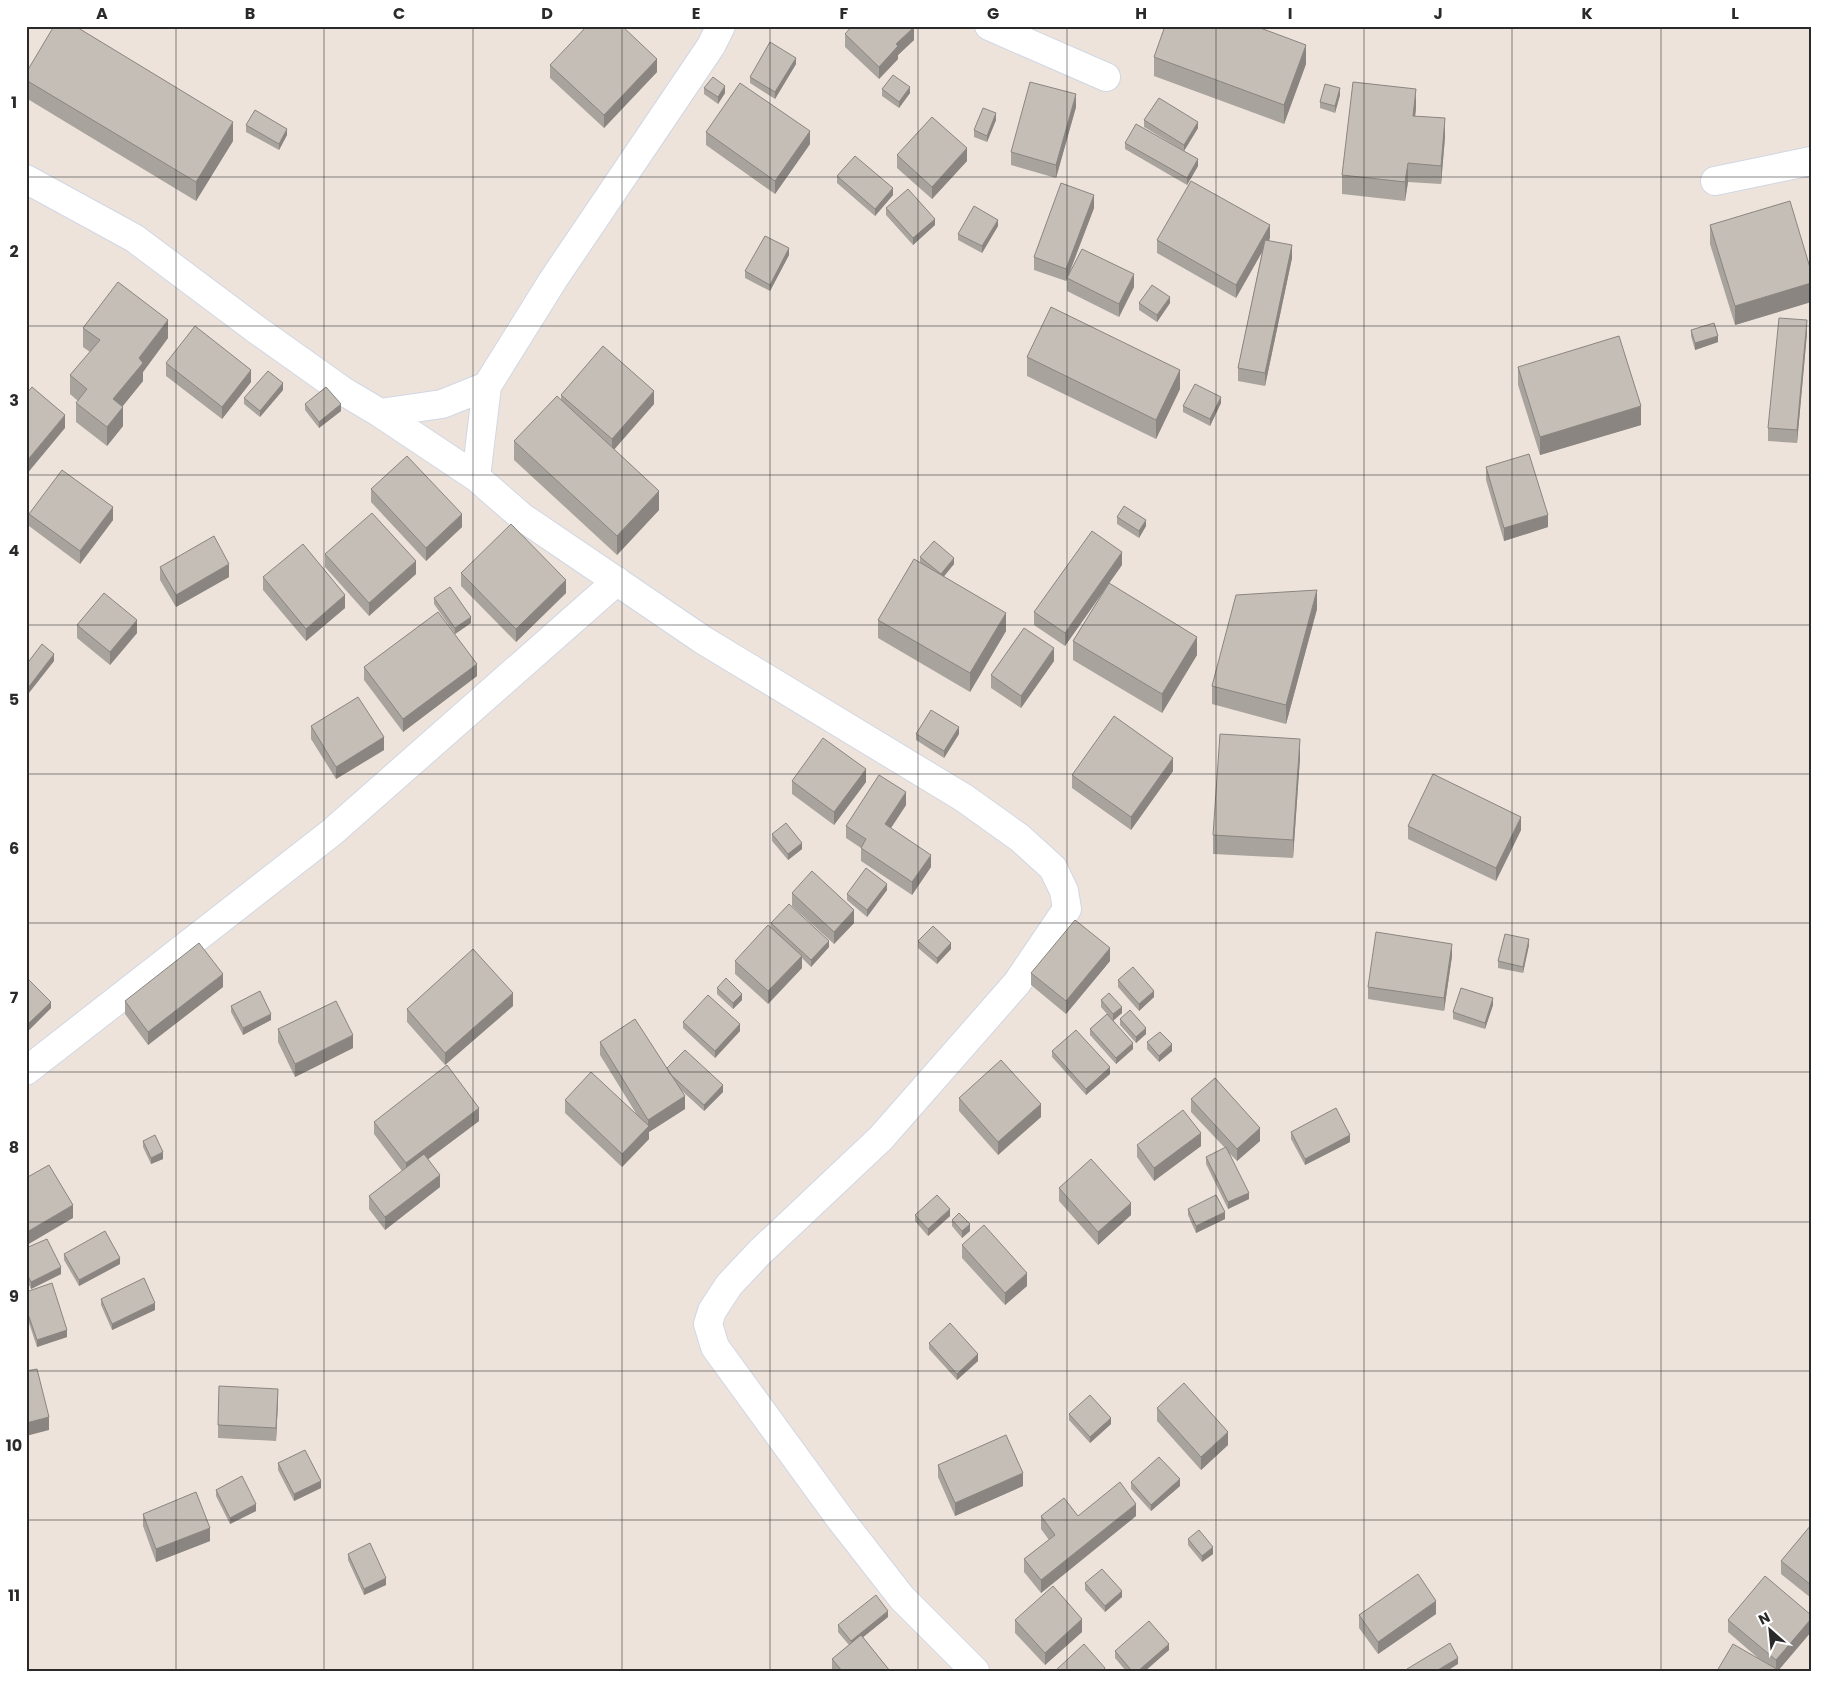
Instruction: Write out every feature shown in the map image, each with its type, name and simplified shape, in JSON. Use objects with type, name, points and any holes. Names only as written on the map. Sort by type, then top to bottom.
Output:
[{"type":"street","points":[[476,477],[487,386],[553,280],[711,46],[721,26]]},
{"type":"street","points":[[989,26],[1106,77]]},
{"type":"street","points":[[1715,181],[1811,161]]},
{"type":"street","points":[[26,179],[134,238],[256,330],[343,391],[380,413],[476,477],[522,516],[703,640],[964,798],[1020,838],[1053,868],[1064,891],[1067,909],[1017,983],[881,1138],[760,1252],[729,1285],[712,1311],[708,1324],[716,1347],[841,1520],[902,1598],[960,1666]]},
{"type":"street","points":[[380,413],[442,404],[487,386]]},
{"type":"street","points":[[26,1071],[331,833],[617,581]]},
{"type":"building","points":[[54,26],[75,26],[233,122],[196,182],[26,80],[26,73]]},
{"type":"building","points":[[587,26],[622,26],[657,59],[604,115],[550,65]]},
{"type":"building","points":[[852,26],[878,26],[880,29],[883,26],[914,27],[896,44],[898,46],[879,67],[845,34]]},
{"type":"building","points":[[1165,26],[1255,26],[1306,45],[1284,105],[1154,57]]},
{"type":"building","points":[[770,42],[796,58],[775,92],[750,77]]},
{"type":"building","points":[[893,75],[910,87],[899,102],[882,89]]},
{"type":"building","points":[[713,77],[725,86],[718,97],[704,88]]},
{"type":"building","points":[[1030,82],[1076,94],[1056,165],[1011,152]]},
{"type":"building","points":[[1353,82],[1416,89],[1413,116],[1445,118],[1441,166],[1408,163],[1405,182],[1342,175]]},
{"type":"building","points":[[740,83],[810,131],[775,181],[706,132]]},
{"type":"building","points":[[1325,84],[1340,88],[1335,106],[1320,102]]},
{"type":"building","points":[[1159,98],[1198,122],[1184,145],[1144,120]]},
{"type":"building","points":[[983,108],[996,113],[987,136],[974,130]]},
{"type":"building","points":[[255,110],[287,129],[279,144],[246,125]]},
{"type":"building","points":[[932,117],[967,148],[932,187],[897,155]]},
{"type":"building","points":[[1136,124],[1198,159],[1187,178],[1125,143]]},
{"type":"building","points":[[855,156],[893,188],[875,209],[837,176]]},
{"type":"building","points":[[1191,181],[1270,225],[1236,285],[1157,240]]},
{"type":"building","points":[[1061,183],[1094,195],[1066,269],[1034,257]]},
{"type":"building","points":[[908,189],[935,219],[913,238],[886,208]]},
{"type":"building","points":[[1790,201],[1811,271],[1811,283],[1735,306],[1710,225]]},
{"type":"building","points":[[974,206],[998,220],[982,246],[958,234]]},
{"type":"building","points":[[765,236],[789,248],[770,285],[745,271]]},
{"type":"building","points":[[1265,240],[1292,245],[1265,373],[1238,368]]},
{"type":"building","points":[[1082,249],[1134,274],[1119,304],[1067,278]]},
{"type":"building","points":[[118,282],[168,320],[139,358],[143,363],[113,399],[123,407],[107,427],[76,403],[87,389],[70,375],[100,340],[83,328]]},
{"type":"building","points":[[1152,285],[1170,297],[1157,315],[1139,303]]},
{"type":"building","points":[[1051,307],[1180,370],[1156,420],[1027,357]]},
{"type":"building","points":[[1779,318],[1807,320],[1797,430],[1768,428]]},
{"type":"building","points":[[1714,323],[1718,336],[1695,343],[1691,330]]},
{"type":"building","points":[[195,326],[251,370],[222,407],[166,363]]},
{"type":"building","points":[[1619,336],[1641,406],[1540,437],[1518,367]]},
{"type":"building","points":[[603,346],[654,391],[612,439],[561,395]]},
{"type":"building","points":[[268,371],[283,383],[260,411],[244,398]]},
{"type":"building","points":[[1195,384],[1221,397],[1210,419],[1183,406]]},
{"type":"building","points":[[32,387],[65,415],[26,462],[26,394]]},
{"type":"building","points":[[326,387],[341,404],[319,422],[305,404]]},
{"type":"building","points":[[557,396],[659,491],[617,536],[514,441]]},
{"type":"building","points":[[1529,454],[1548,515],[1504,528],[1486,467]]},
{"type":"building","points":[[407,456],[462,514],[426,548],[371,489]]},
{"type":"building","points":[[62,470],[113,507],[80,551],[29,514]]},
{"type":"building","points":[[1124,506],[1146,520],[1139,531],[1117,517]]},
{"type":"building","points":[[372,513],[416,561],[369,603],[325,554]]},
{"type":"building","points":[[511,524],[566,580],[516,629],[461,573]]},
{"type":"building","points":[[1092,531],[1122,552],[1065,633],[1034,612]]},
{"type":"building","points":[[214,536],[229,564],[176,595],[160,567]]},
{"type":"building","points":[[934,541],[954,558],[941,574],[920,557]]},
{"type":"building","points":[[303,544],[345,595],[306,629],[263,577]]},
{"type":"building","points":[[914,559],[1006,613],[970,673],[878,620]]},
{"type":"building","points":[[1109,583],[1197,637],[1162,694],[1073,641]]},
{"type":"building","points":[[450,587],[471,617],[455,628],[434,598]]},
{"type":"building","points":[[1317,590],[1286,705],[1212,686],[1236,595]]},
{"type":"building","points":[[104,593],[137,620],[110,652],[77,625]]},
{"type":"building","points":[[438,612],[477,664],[403,719],[364,667]]},
{"type":"building","points":[[1024,628],[1054,648],[1021,696],[991,675]]},
{"type":"building","points":[[42,644],[54,654],[28,688],[26,686],[26,665]]},
{"type":"building","points":[[358,697],[384,737],[336,767],[311,726]]},
{"type":"building","points":[[931,710],[959,727],[944,751],[916,734]]},
{"type":"building","points":[[1114,716],[1173,758],[1131,817],[1072,775]]},
{"type":"building","points":[[1220,734],[1300,739],[1293,840],[1213,835]]},
{"type":"building","points":[[823,738],[866,769],[834,812],[792,781]]},
{"type":"building","points":[[1433,774],[1521,817],[1496,868],[1408,826]]},
{"type":"building","points":[[879,775],[906,792],[885,824],[931,855],[912,882],[861,848],[866,839],[846,826]]},
{"type":"building","points":[[786,823],[802,843],[788,854],[772,834]]},
{"type":"building","points":[[866,868],[887,884],[867,910],[847,894]]},
{"type":"building","points":[[812,871],[854,910],[834,932],[792,893]]},
{"type":"building","points":[[789,904],[829,941],[811,960],[771,923]]},
{"type":"building","points":[[1075,920],[1110,948],[1066,1001],[1031,973]]},
{"type":"building","points":[[768,925],[802,956],[768,991],[735,961]]},
{"type":"building","points":[[933,926],[951,943],[937,958],[918,941]]},
{"type":"building","points":[[1376,932],[1452,944],[1444,998],[1368,987]]},
{"type":"building","points":[[1505,934],[1529,939],[1523,967],[1498,961]]},
{"type":"building","points":[[199,943],[223,974],[148,1032],[125,1001]]},
{"type":"building","points":[[473,949],[513,993],[445,1053],[407,1009]]},
{"type":"building","points":[[1133,967],[1154,991],[1139,1004],[1118,980]]},
{"type":"building","points":[[26,977],[51,1002],[28,1024],[26,1023]]},
{"type":"building","points":[[726,978],[742,994],[733,1003],[717,988]]},
{"type":"building","points":[[1461,988],[1493,998],[1485,1023],[1453,1012]]},
{"type":"building","points":[[260,991],[271,1014],[243,1028],[231,1006]]},
{"type":"building","points":[[1109,993],[1122,1007],[1113,1014],[1101,1000]]},
{"type":"building","points":[[708,995],[740,1024],[715,1051],[683,1022]]},
{"type":"building","points":[[336,1001],[353,1035],[295,1064],[278,1029]]},
{"type":"building","points":[[1130,1010],[1146,1028],[1136,1037],[1120,1019]]},
{"type":"building","points":[[1107,1014],[1133,1043],[1116,1058],[1090,1029]]},
{"type":"building","points":[[635,1019],[685,1096],[648,1120],[600,1042]]},
{"type":"building","points":[[1076,1030],[1110,1067],[1086,1089],[1052,1051]]},
{"type":"building","points":[[1160,1032],[1172,1044],[1159,1056],[1147,1042]]},
{"type":"building","points":[[685,1050],[723,1085],[704,1105],[670,1074],[667,1068]]},
{"type":"building","points":[[1001,1060],[1041,1104],[998,1142],[959,1098]]},
{"type":"building","points":[[447,1065],[479,1108],[406,1163],[374,1122]]},
{"type":"building","points":[[591,1072],[649,1126],[622,1154],[565,1100]]},
{"type":"building","points":[[1215,1078],[1260,1128],[1237,1149],[1191,1099]]},
{"type":"building","points":[[1336,1108],[1350,1135],[1305,1159],[1291,1132]]},
{"type":"building","points":[[1183,1110],[1201,1133],[1154,1168],[1137,1145]]},
{"type":"building","points":[[155,1135],[163,1152],[151,1158],[143,1141]]},
{"type":"building","points":[[1226,1147],[1249,1193],[1228,1202],[1206,1157]]},
{"type":"building","points":[[424,1154],[440,1175],[385,1217],[369,1196]]},
{"type":"building","points":[[1091,1159],[1131,1203],[1098,1232],[1059,1188]]},
{"type":"building","points":[[49,1165],[73,1205],[27,1232],[26,1178]]},
{"type":"building","points":[[937,1195],[950,1209],[928,1229],[915,1215]]},
{"type":"building","points":[[1216,1195],[1225,1212],[1196,1226],[1188,1209]]},
{"type":"building","points":[[959,1213],[970,1224],[962,1231],[952,1220]]},
{"type":"building","points":[[984,1225],[1027,1273],[1005,1293],[962,1245]]},
{"type":"building","points":[[105,1231],[120,1258],[79,1280],[64,1254]]},
{"type":"building","points":[[47,1239],[61,1267],[31,1282],[26,1272],[26,1248]]},
{"type":"building","points":[[144,1278],[155,1303],[112,1324],[101,1299]]},
{"type":"building","points":[[52,1283],[67,1330],[37,1340],[26,1308],[26,1292]]},
{"type":"building","points":[[950,1323],[978,1354],[957,1374],[929,1343]]},
{"type":"building","points":[[37,1369],[49,1417],[26,1423],[26,1371]]},
{"type":"building","points":[[1184,1383],[1228,1432],[1201,1457],[1157,1408]]},
{"type":"building","points":[[219,1386],[278,1389],[276,1428],[218,1425]]},
{"type":"building","points":[[1090,1395],[1111,1418],[1090,1437],[1069,1414]]},
{"type":"building","points":[[1006,1435],[1023,1473],[955,1503],[938,1465]]},
{"type":"building","points":[[305,1450],[321,1481],[294,1494],[278,1463]]},
{"type":"building","points":[[1159,1457],[1180,1479],[1151,1505],[1131,1482]]},
{"type":"building","points":[[242,1476],[256,1504],[230,1518],[216,1490]]},
{"type":"building","points":[[1120,1482],[1136,1504],[1041,1580],[1024,1559],[1055,1535],[1041,1516],[1064,1498],[1078,1516]]},
{"type":"building","points":[[196,1492],[210,1528],[156,1549],[143,1514]]},
{"type":"building","points":[[1811,1525],[1811,1585],[1781,1561]]},
{"type":"building","points":[[1199,1530],[1213,1547],[1202,1556],[1188,1539]]},
{"type":"building","points":[[370,1543],[386,1578],[364,1589],[348,1554]]},
{"type":"building","points":[[1102,1569],[1122,1591],[1105,1606],[1085,1583]]},
{"type":"building","points":[[1418,1574],[1436,1601],[1378,1642],[1359,1615]]},
{"type":"building","points":[[1765,1576],[1811,1615],[1811,1619],[1776,1660],[1728,1620]]},
{"type":"building","points":[[1053,1586],[1082,1619],[1045,1653],[1015,1620]]},
{"type":"building","points":[[876,1595],[888,1611],[851,1641],[838,1625]]},
{"type":"building","points":[[1149,1621],[1169,1644],[1138,1671],[1132,1671],[1115,1651]]},
{"type":"building","points":[[861,1635],[890,1671],[842,1671],[832,1659]]},
{"type":"building","points":[[1450,1643],[1458,1658],[1436,1671],[1409,1671],[1407,1669]]},
{"type":"building","points":[[1084,1644],[1105,1668],[1103,1671],[1055,1671]]},
{"type":"building","points":[[1733,1644],[1780,1671],[1717,1671]]}]
